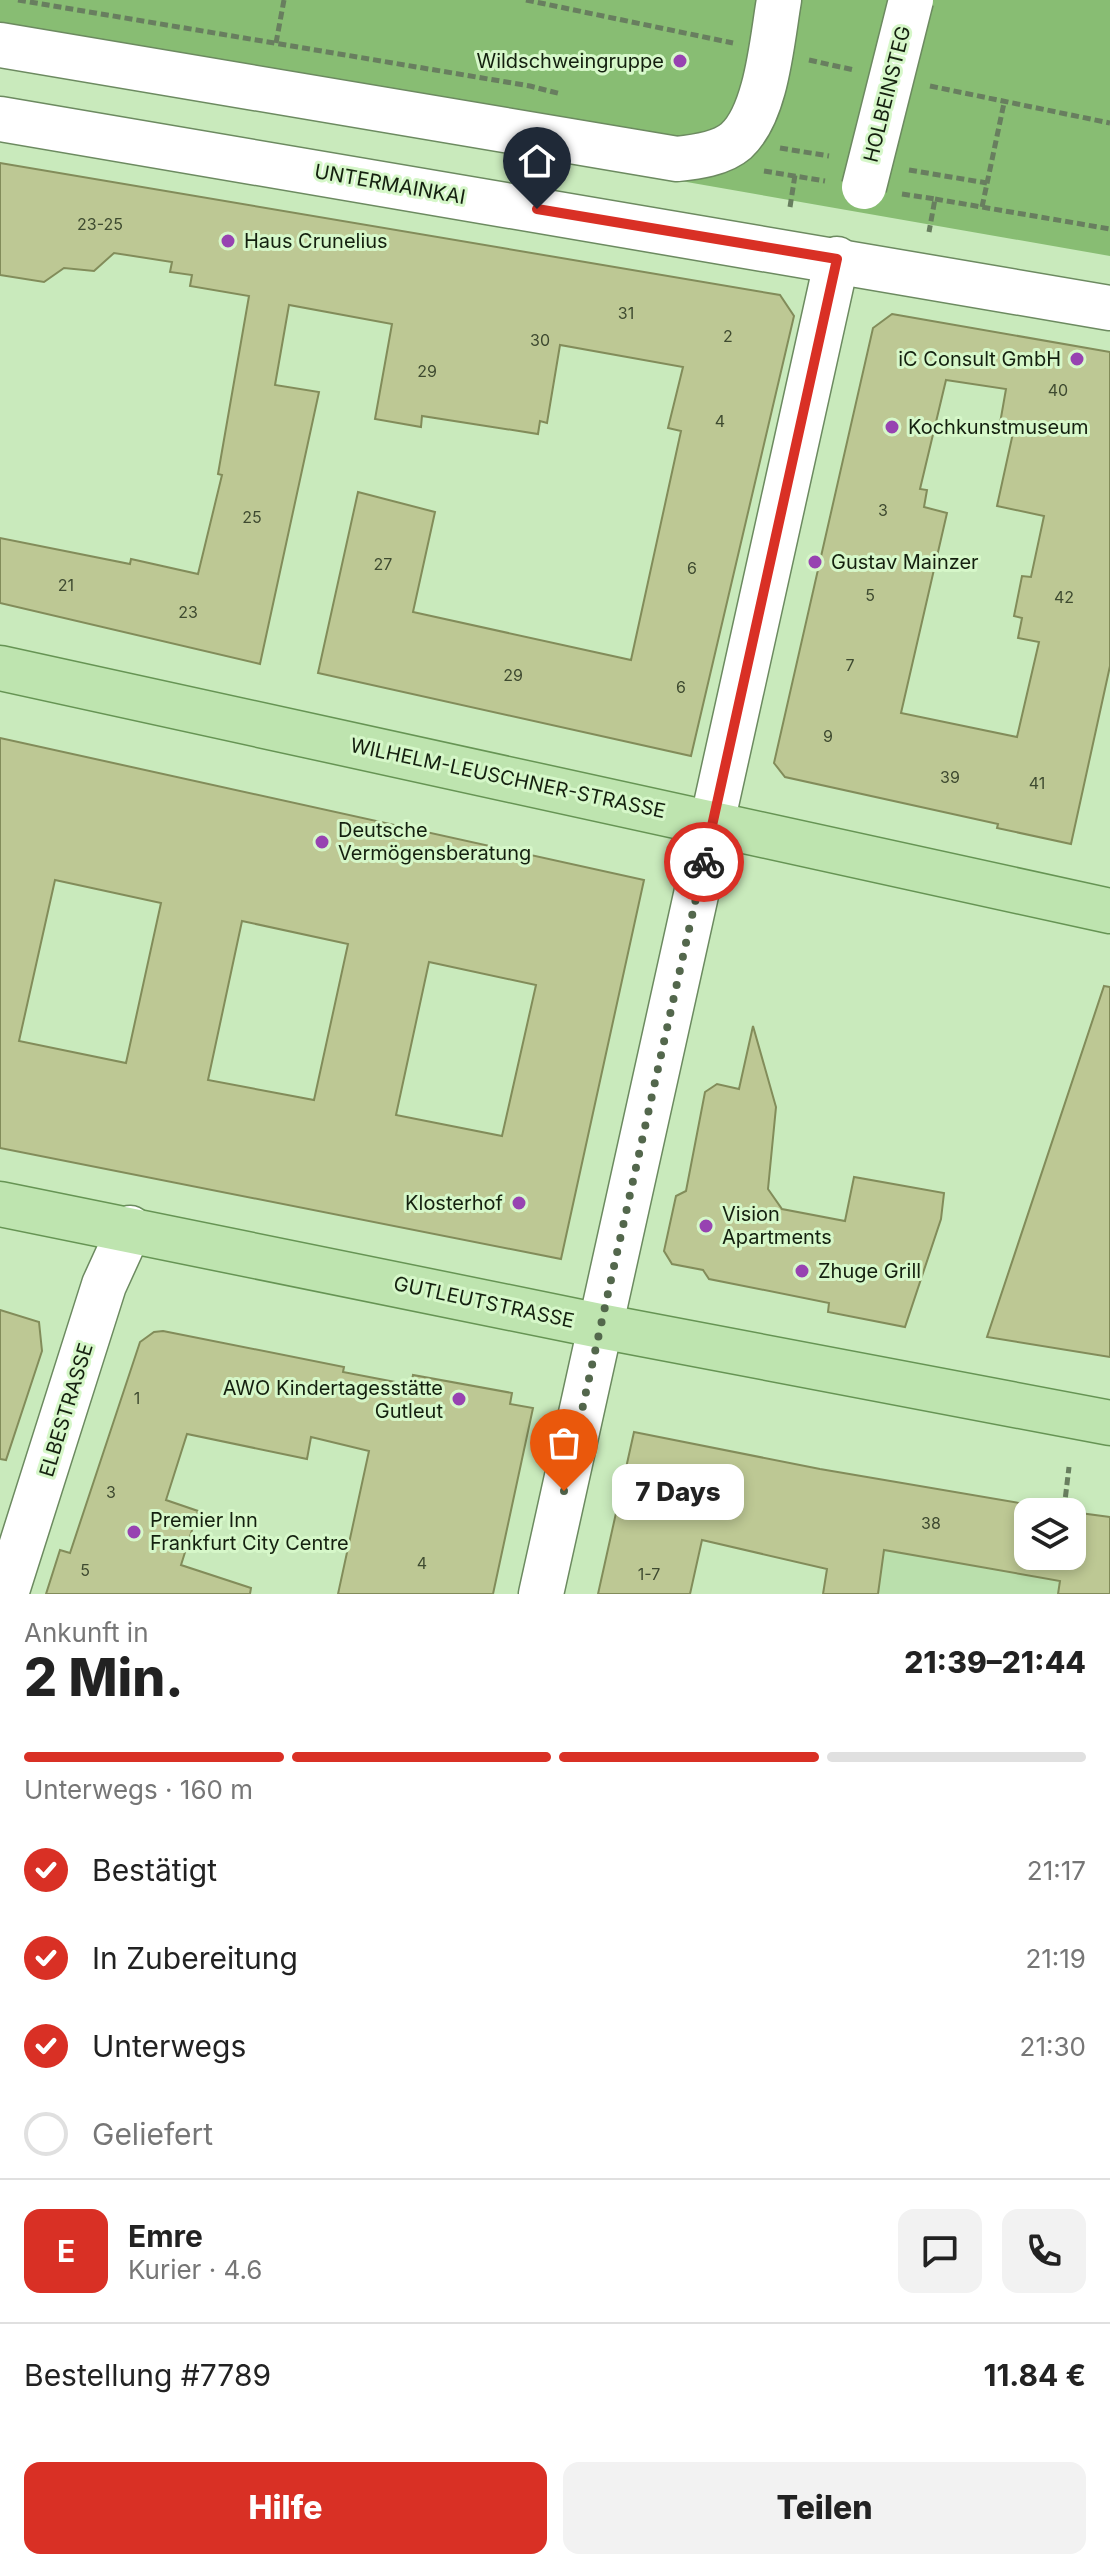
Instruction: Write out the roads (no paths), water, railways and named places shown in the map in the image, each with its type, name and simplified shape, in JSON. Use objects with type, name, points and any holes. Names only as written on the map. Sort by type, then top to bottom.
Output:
[{"type":"main road","name":"WILHELM-LEUSCHNER-STRASSE","points":[[0,668],[1110,911]]},
{"type":"main road","name":"GUTLEUTSTRASSE","points":[[0,1204],[600,1326],[1110,1423]]},
{"type":"street","points":[[0,45],[659,157],[743,156],[758,106],[779,0]]},
{"type":"street","name":"HOLBEINSTEG","points":[[867,171],[911,0]]},
{"type":"street","name":"UNTERMAINKAI","points":[[0,119],[837,259],[1110,308]]},
{"type":"street","points":[[541,1594],[837,259]]},
{"type":"street","name":"ELBESTRASSE","points":[[6,1594],[104,1285],[130,1228]]},
{"type":"place","name":"Wildschweingruppe","points":[[680,61]]},
{"type":"place","name":"Haus Crunelius","points":[[228,241]]},
{"type":"place","name":"iC Consult GmbH","points":[[1077,359]]},
{"type":"place","name":"Kochkunstmuseum","points":[[892,427]]},
{"type":"place","name":"Gustav Mainzer","points":[[815,562]]},
{"type":"place","name":"Deutsche Vermögensberatung","points":[[322,842]]},
{"type":"place","name":"Klosterhof","points":[[519,1203]]},
{"type":"place","name":"Vision Apartments","points":[[706,1226]]},
{"type":"place","name":"Zhuge Grill","points":[[802,1271]]},
{"type":"place","name":"AWO Kindertagesstätte Gutleut","points":[[459,1399]]},
{"type":"place","name":"7 Days","points":[[564,1491]]},
{"type":"place","name":"Premier Inn Frankfurt City Centre","points":[[134,1532]]}]
